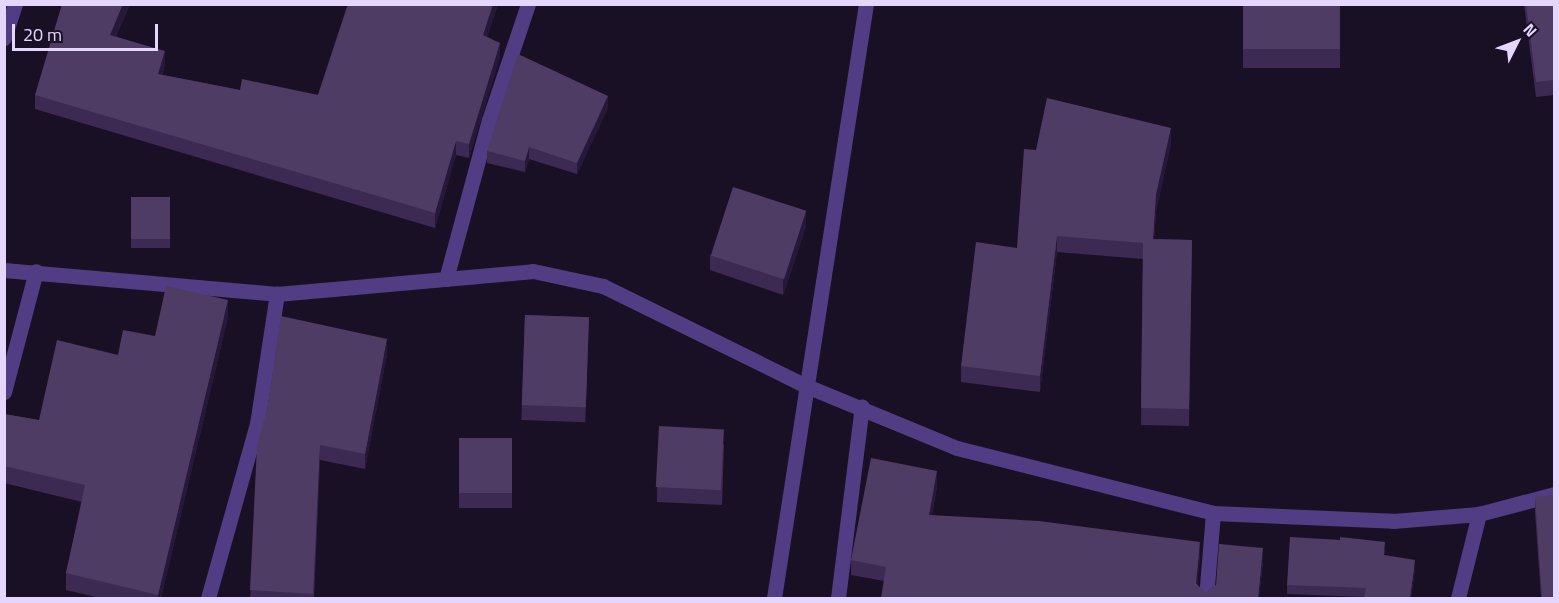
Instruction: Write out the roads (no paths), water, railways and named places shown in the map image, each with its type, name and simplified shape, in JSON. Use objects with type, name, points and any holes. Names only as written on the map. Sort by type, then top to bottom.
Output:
[{"type":"street","points":[[4,38],[15,4]]},
{"type":"street","points":[[446,279],[489,120],[528,4]]},
{"type":"street","points":[[774,598],[804,385],[866,4]]},
{"type":"street","points":[[4,270],[36,271],[277,294],[533,271],[581,279],[665,314],[804,385],[862,406],[957,448],[1214,513],[1393,521],[1479,514],[1554,494]]},
{"type":"street","points":[[4,392],[36,271]]},
{"type":"street","points":[[208,598],[257,424],[277,294]]},
{"type":"street","points":[[838,598],[862,406]]},
{"type":"street","points":[[1206,598],[1214,513]]},
{"type":"street","points":[[1458,598],[1479,514]]}]
